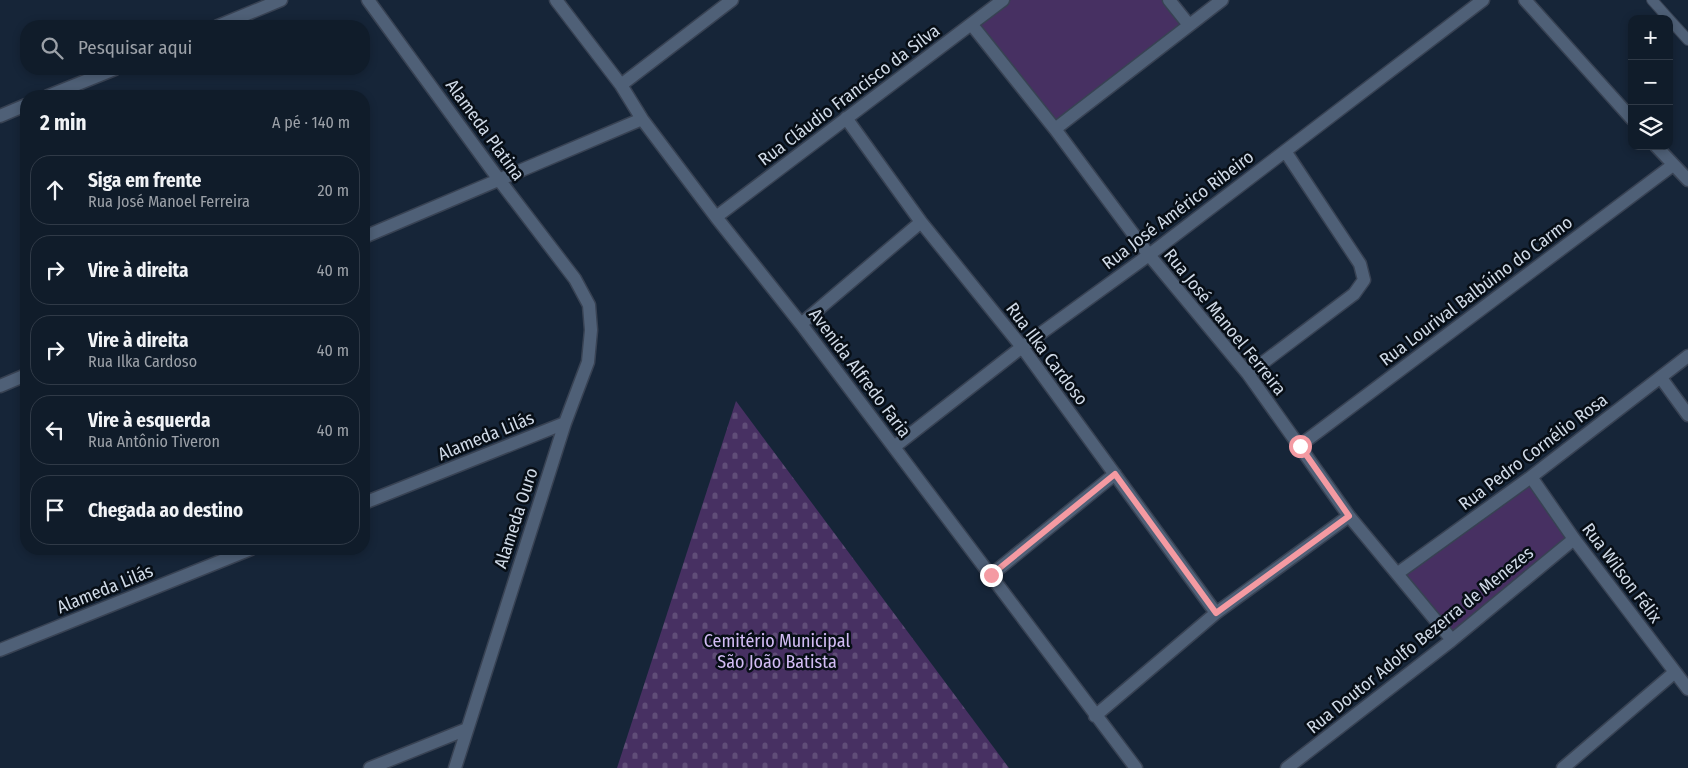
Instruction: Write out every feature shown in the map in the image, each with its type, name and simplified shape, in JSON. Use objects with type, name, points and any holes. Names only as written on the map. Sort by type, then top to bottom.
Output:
[{"type":"street","points":[[233,20],[281,0]]},
{"type":"street","name":"Alameda Platina","points":[[368,0],[500,181],[575,279]]},
{"type":"street","name":"Avenida Alfredo Faria","points":[[556,0],[621,85],[642,119],[716,217],[801,324],[1136,768]]},
{"type":"street","points":[[621,85],[732,0]]},
{"type":"street","name":"Rua Cláudio Francisco da Silva","points":[[716,217],[1003,0]]},
{"type":"street","points":[[1168,0],[1189,25]]},
{"type":"street","points":[[1055,129],[1222,0]]},
{"type":"street","name":"Rua José Américo Ribeiro","points":[[894,447],[1022,347],[1149,254],[1483,0]]},
{"type":"street","points":[[1525,0],[1628,115]]},
{"type":"street","name":"Rua José Manoel Ferreira","points":[[972,25],[1055,129],[1149,254],[1248,374],[1349,516],[1452,640]]},
{"type":"street","points":[[63,90],[100,75]]},
{"type":"street","points":[[0,116],[20,108]]},
{"type":"street","name":"Rua Ilka Cardoso","points":[[846,118],[921,222],[1022,347],[1216,613]]},
{"type":"street","points":[[370,235],[500,181],[642,119]]},
{"type":"street","points":[[1660,150],[1688,180]]},
{"type":"street","points":[[1248,374],[1354,294],[1364,280],[1360,264],[1285,151]]},
{"type":"street","name":"Rua Lourival Balbúino do Carmo","points":[[1300,446],[1673,165]]},
{"type":"street","points":[[801,324],[921,222]]},
{"type":"street","name":"Alameda Ouro","points":[[455,768],[565,422],[588,362],[589,305],[575,279]]},
{"type":"street","name":"Rua Pedro Cornélio Rosa","points":[[1398,573],[1531,477],[1688,356]]},
{"type":"street","points":[[0,386],[20,378]]},
{"type":"street","points":[[1661,378],[1688,415]]},
{"type":"street","name":"Alameda Lilás","points":[[370,502],[565,422]]},
{"type":"street","points":[[991,575],[1115,474]]},
{"type":"street","name":"Rua Wilson Félix","points":[[1531,477],[1574,539],[1688,689]]},
{"type":"street","points":[[1095,716],[1216,613],[1349,516]]},
{"type":"street","name":"Rua Doutor Adolfo Bezerra de Menezes","points":[[1287,768],[1452,640],[1574,539]]},
{"type":"street","name":"Alameda Lilás","points":[[0,650],[236,555]]},
{"type":"street","points":[[1562,768],[1675,672]]},
{"type":"street","points":[[370,768],[467,729]]},
{"type":"lane","points":[[1652,0],[1665,15]]},
{"type":"lane","points":[[1673,23],[1688,40]]},
{"type":"green space","points":[[1003,0],[1169,0],[1189,25],[1055,129],[972,25]]},
{"type":"green space","name":"Cemitério Municipal São João Batista","points":[[736,401],[1009,768],[617,768]]},
{"type":"green space","points":[[1531,477],[1574,539],[1452,640],[1398,573]]},
{"type":"route","points":[[991,575],[1115,474],[1216,613],[1349,516],[1300,446]]}]
